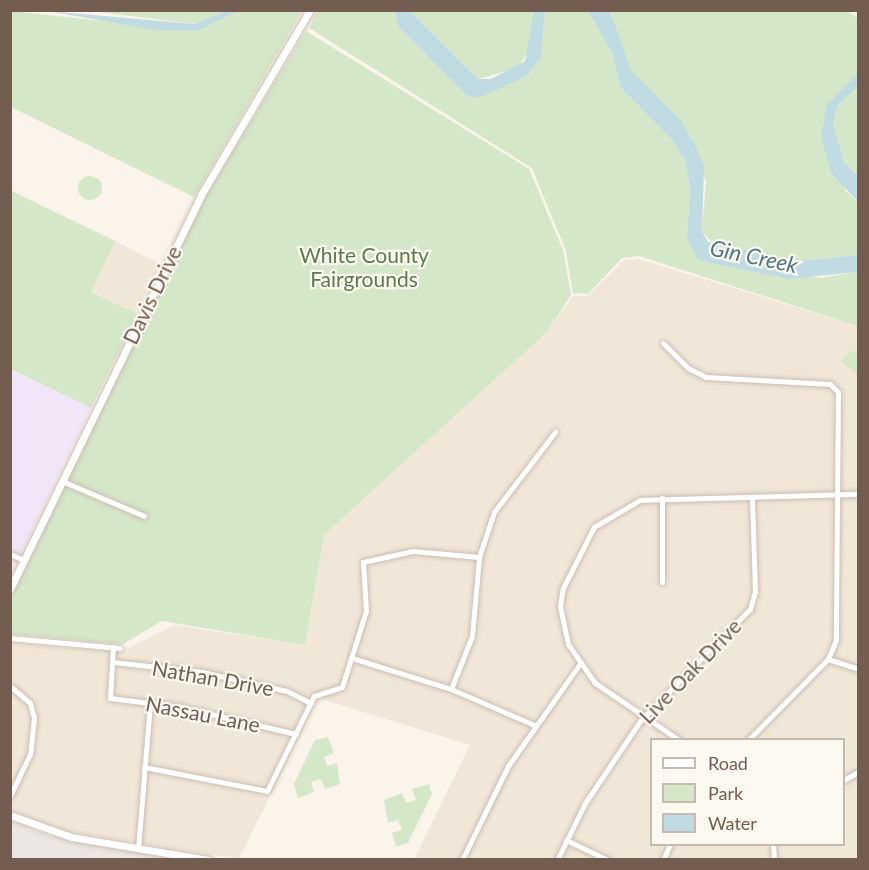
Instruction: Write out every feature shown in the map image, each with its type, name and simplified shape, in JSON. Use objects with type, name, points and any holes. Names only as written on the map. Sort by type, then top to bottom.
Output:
[{"type":"street","name":"Davis Drive","points":[[10,589],[201,195],[310,10]]},
{"type":"street","points":[[663,343],[688,368],[706,377],[835,387],[840,497],[840,618],[828,658],[750,738]]},
{"type":"street","points":[[451,689],[472,636],[479,557],[499,504],[555,432]]},
{"type":"street","points":[[62,481],[144,516]]},
{"type":"street","points":[[676,738],[595,684],[579,664],[560,606],[572,566],[606,517],[624,505],[662,498],[752,499],[840,497],[858,494]]},
{"type":"street","points":[[662,498],[662,582]]},
{"type":"street","name":"Live Oak Drive","points":[[557,860],[590,795],[645,718],[750,609],[752,499]]},
{"type":"street","points":[[144,767],[267,791],[311,703],[320,692],[340,691],[352,658],[368,598],[363,562],[413,551],[479,557]]},
{"type":"street","points":[[10,554],[24,560]]},
{"type":"street","points":[[10,638],[120,648]]},
{"type":"street","points":[[113,648],[113,662]]},
{"type":"street","points":[[352,658],[451,689],[534,725]]},
{"type":"street","points":[[828,658],[858,669]]},
{"type":"street","name":"Nassau Lane","points":[[113,662],[110,698],[150,703],[296,734]]},
{"type":"street","name":"Nathan Drive","points":[[113,662],[202,672],[287,692],[311,703]]},
{"type":"street","points":[[462,860],[534,725],[579,664]]},
{"type":"street","points":[[10,686],[30,703],[34,718],[30,754],[10,796]]},
{"type":"street","points":[[138,849],[150,703]]},
{"type":"street","points":[[10,815],[56,833],[209,860]]},
{"type":"street","points":[[566,840],[608,860]]},
{"type":"street","points":[[663,860],[669,846]]},
{"type":"shaded area","points":[[115,241],[160,264],[135,314],[90,291]]},
{"type":"shaded area","points":[[639,259],[858,326],[858,859],[414,859],[470,745],[318,698],[239,859],[65,831],[11,811],[10,643],[120,652],[174,625],[305,645],[324,535],[547,332],[573,296],[588,296],[624,260]]},
{"type":"shaded area","points":[[11,369],[91,408],[11,574]]},
{"type":"shaded area","points":[[10,820],[50,836],[188,859],[11,859]]},
{"type":"green space","points":[[845,10],[858,18],[858,73],[827,104],[845,191],[858,202],[858,255],[798,261],[715,246],[702,231],[706,182],[694,142],[681,120],[630,70],[610,11]]},
{"type":"green space","points":[[10,11],[197,31],[239,11],[302,11],[194,197],[11,107]]},
{"type":"green space","points":[[91,11],[225,11],[195,24]]},
{"type":"green space","points":[[318,11],[395,11],[398,26],[468,97],[527,76],[541,57],[545,11],[588,11],[612,53],[621,88],[672,138],[685,160],[690,188],[687,238],[819,278],[858,272],[858,326],[639,256],[622,258],[588,294],[573,293],[566,251],[532,168],[309,28]]},
{"type":"green space","points":[[410,11],[534,11],[531,48],[517,68],[478,79]]},
{"type":"green space","name":"White County Fairgrounds","points":[[306,31],[529,169],[563,250],[571,295],[547,332],[324,535],[305,645],[162,621],[123,644],[11,634],[10,600],[197,211]]},
{"type":"green space","points":[[858,87],[858,176],[844,162],[833,123],[839,104]]},
{"type":"green space","points":[[90,176],[99,179],[102,188],[99,197],[90,200],[81,197],[78,188],[81,179]]},
{"type":"green space","points":[[10,190],[115,241],[91,292],[137,314],[91,408],[11,369]]},
{"type":"green space","points":[[851,350],[858,356],[858,376],[841,361]]},
{"type":"green space","points":[[328,737],[334,753],[324,757],[327,766],[337,763],[340,784],[325,789],[321,779],[311,782],[314,792],[298,798],[294,784],[315,740]]},
{"type":"green space","points":[[429,784],[432,794],[408,843],[396,847],[392,833],[402,830],[398,820],[388,823],[384,800],[402,793],[406,803],[416,800],[412,789]]},
{"type":"water","points":[[48,11],[195,24],[225,11],[239,11],[197,31],[154,30]]},
{"type":"water","points":[[395,11],[410,11],[478,79],[491,79],[525,61],[534,11],[545,11],[541,57],[527,76],[481,97],[468,97],[398,26]]},
{"type":"water","name":"Gin Creek","points":[[588,11],[610,11],[631,70],[681,120],[694,142],[704,166],[702,231],[708,242],[798,261],[858,255],[858,272],[788,279],[698,260],[687,238],[690,188],[685,160],[671,138],[621,88],[612,53]]},
{"type":"water","points":[[858,73],[858,87],[839,104],[833,123],[844,162],[858,176],[858,202],[831,173],[821,136],[827,104]]}]
